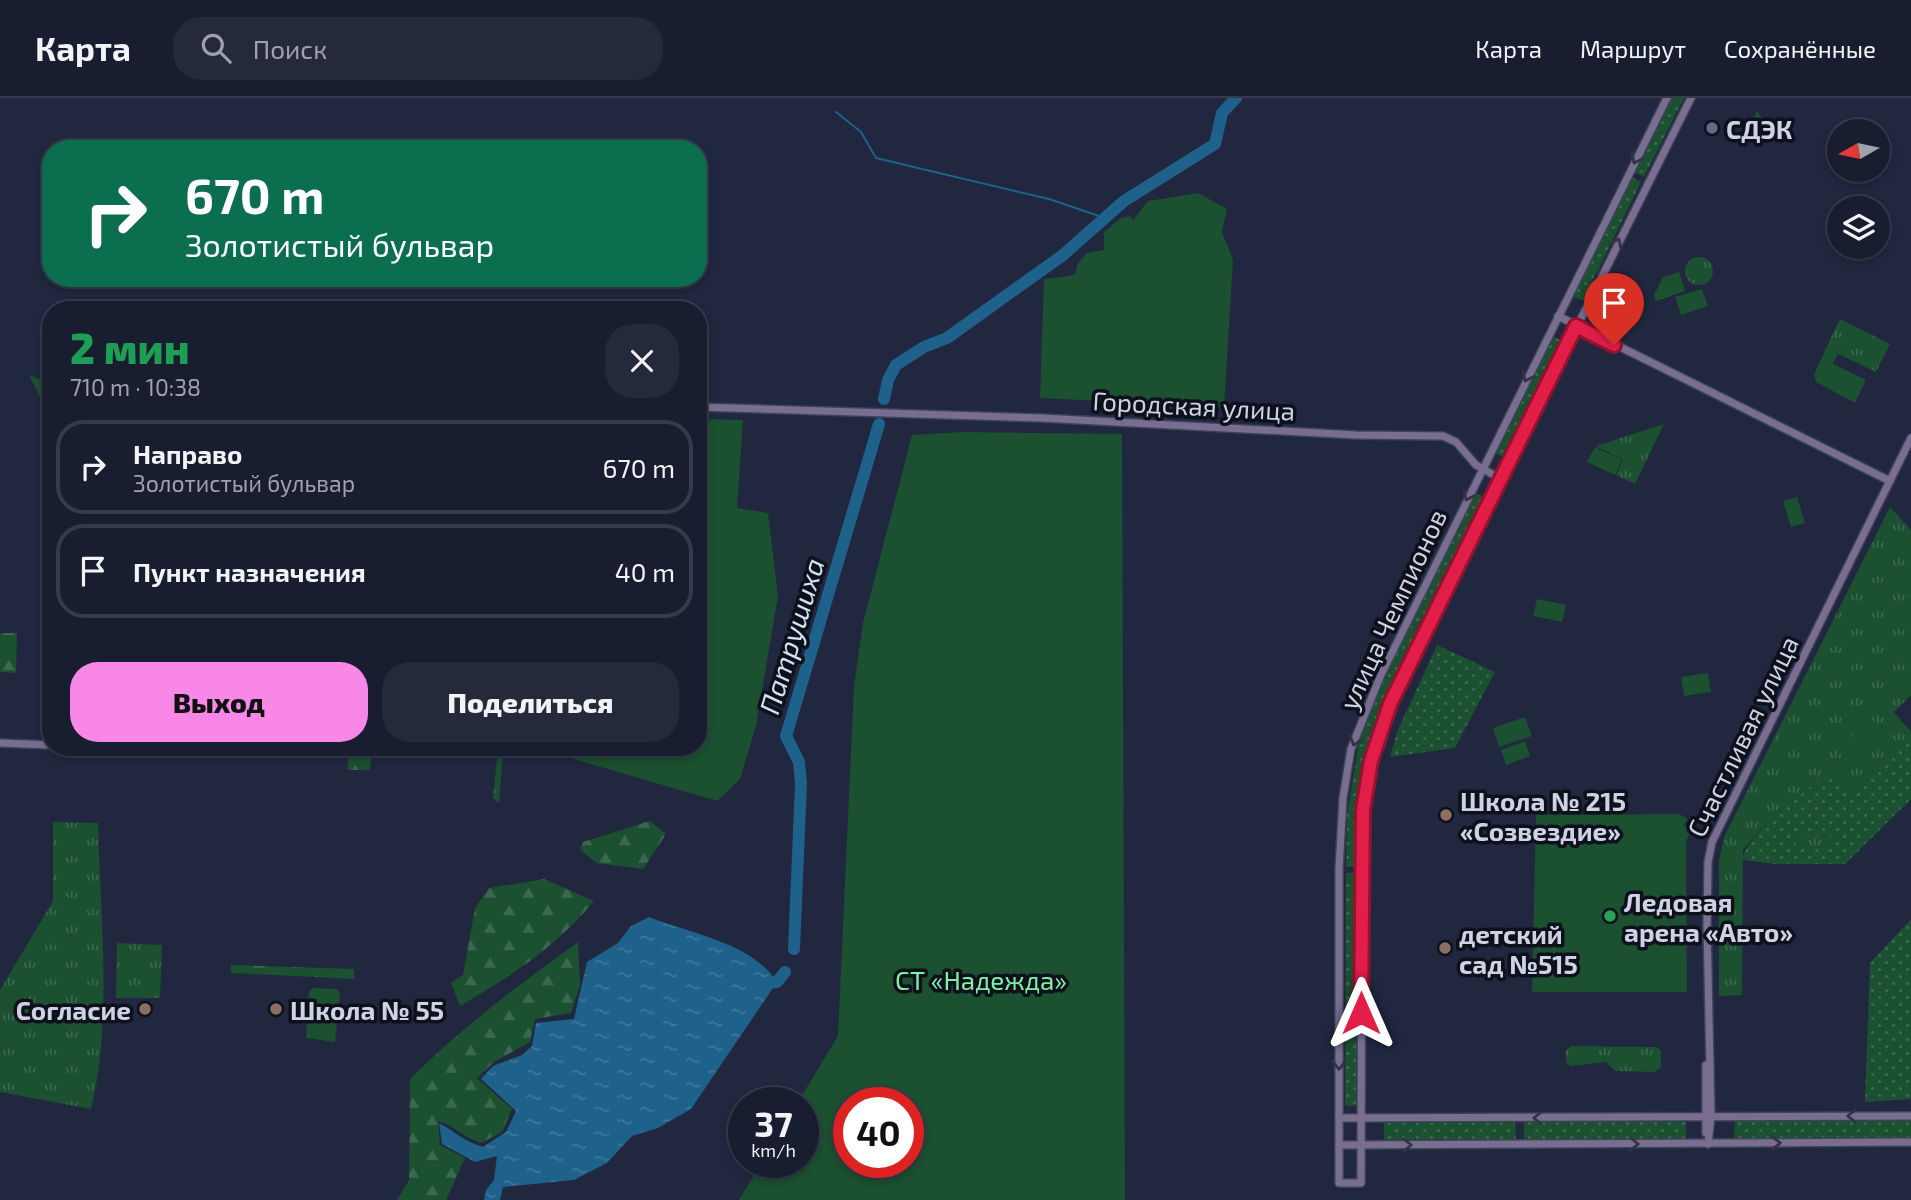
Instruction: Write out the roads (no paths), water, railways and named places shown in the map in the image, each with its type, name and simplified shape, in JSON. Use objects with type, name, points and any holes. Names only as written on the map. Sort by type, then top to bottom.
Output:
[{"type":"street","name":"улица Чемпионов","points":[[1667,98],[1380,677],[1357,734],[1347,768],[1339,869],[1339,1183],[1361,1183],[1361,862],[1363,810],[1371,761],[1402,678],[1691,98]]},
{"type":"street","points":[[1558,316],[1890,481]]},
{"type":"street","name":"Городская улица","points":[[707,407],[1055,418],[1356,435],[1443,436],[1456,442],[1482,469],[1501,479]]},
{"type":"street","name":"Счастливая улица","points":[[1708,1144],[1708,862],[1712,842],[1911,438]]},
{"type":"street","points":[[0,743],[42,745]]},
{"type":"street","points":[[1339,1118],[1911,1116]]},
{"type":"street","points":[[1339,1145],[1911,1142]]},
{"type":"water","points":[[649,917],[736,948],[766,968],[777,982],[691,1109],[658,1128],[632,1136],[607,1163],[574,1180],[503,1187],[500,1200],[484,1200],[486,1190],[494,1180],[497,1156],[475,1162],[442,1144],[439,1123],[483,1147],[506,1132],[516,1111],[481,1079],[493,1066],[522,1055],[532,1046],[536,1023],[574,1019],[587,962],[618,943],[631,926]]},
{"type":"waterway","name":"Патрушиха","points":[[884,399],[888,380],[896,365],[924,347],[947,338],[1063,255],[1124,201],[1215,144],[1222,113],[1236,98]]},
{"type":"waterway","points":[[836,112],[861,132],[876,158],[1049,199],[1105,218]]},
{"type":"waterway","name":"Патрушиха","points":[[794,949],[801,784],[799,762],[786,736],[879,424]]},
{"type":"waterway","name":"Патрушиха","points":[[760,984],[777,982],[785,972]]},
{"type":"place","name":"СДЭК","points":[[1712,128]]},
{"type":"place","name":"Школа № 215 «Созвездие»","points":[[1446,815]]},
{"type":"place","name":"Ледовая арена «Авто»","points":[[1610,916]]},
{"type":"place","name":"детский сад №515","points":[[1445,948]]},
{"type":"place","name":"Согласие","points":[[145,1009]]},
{"type":"place","name":"Школа № 55","points":[[276,1009]]},
{"type":"park label","name":"СТ «Надежда»","points":[[981,979]]}]
